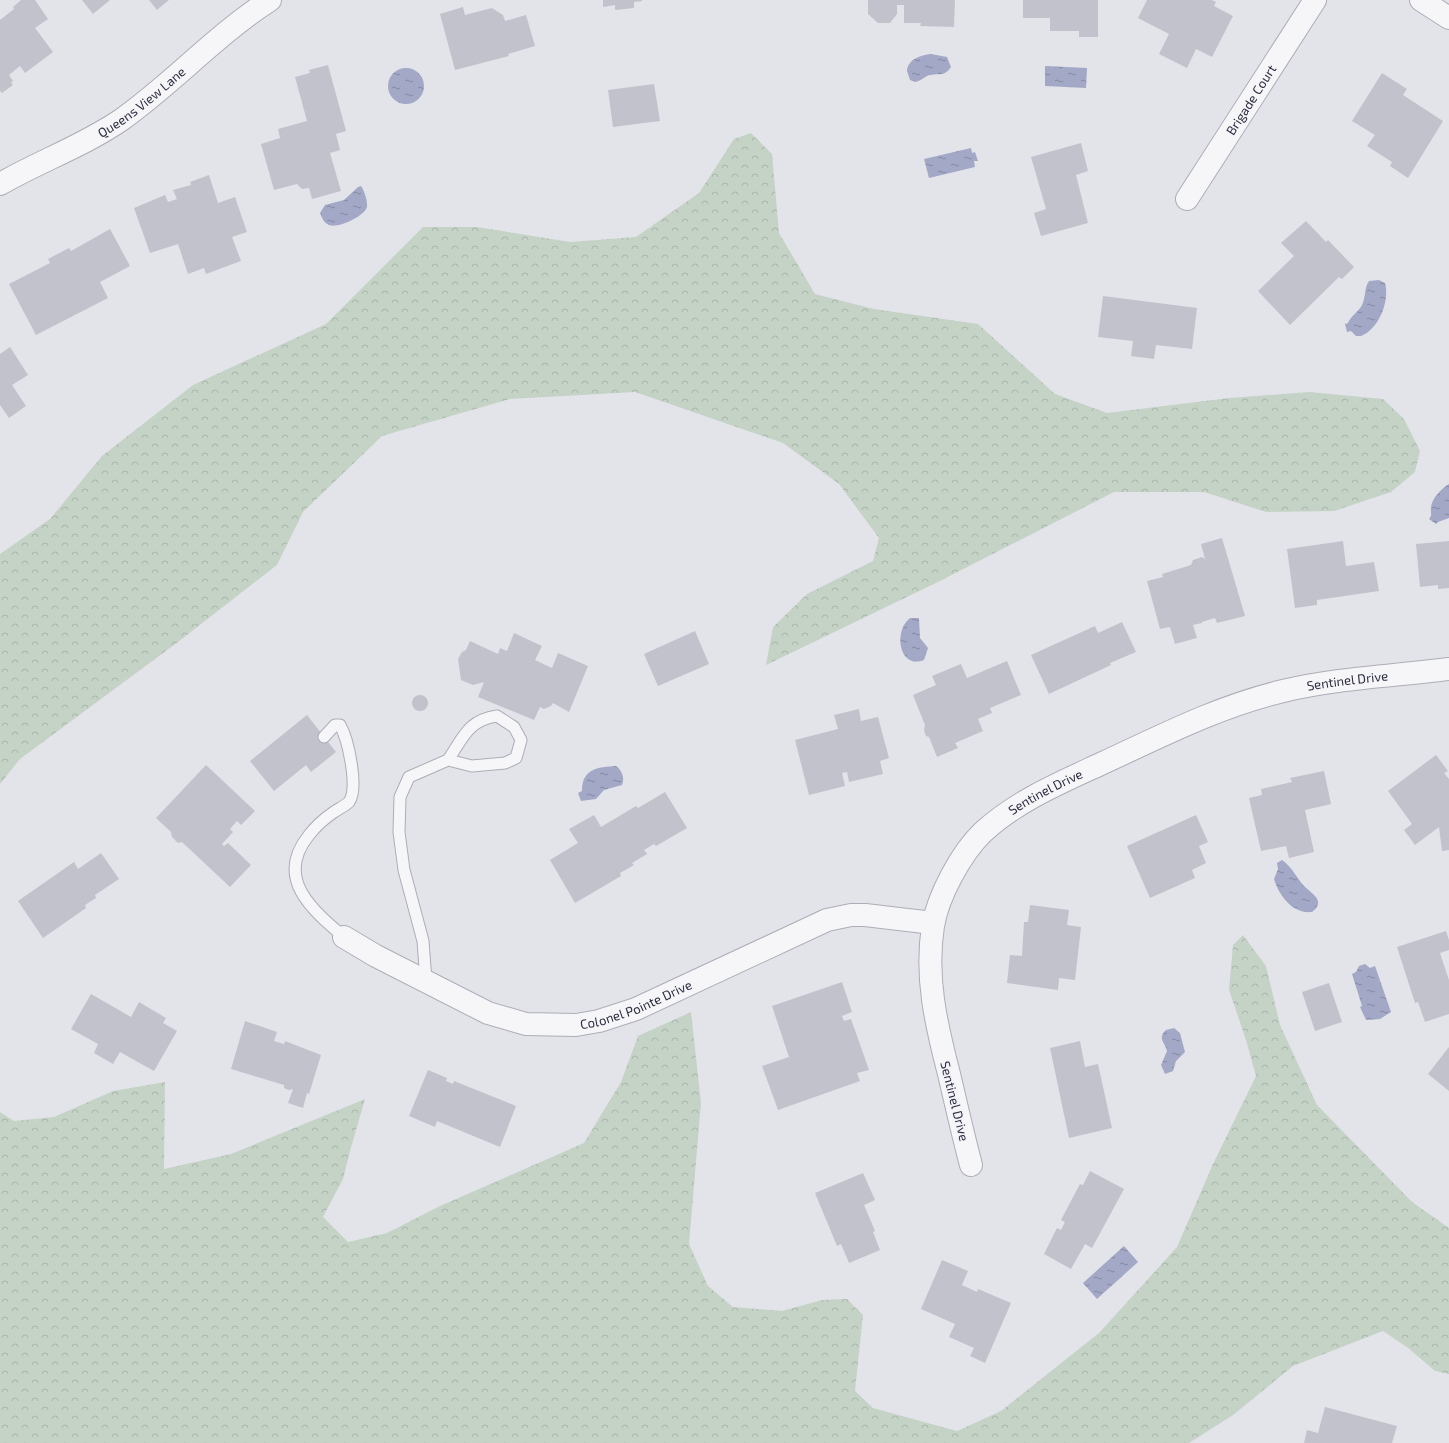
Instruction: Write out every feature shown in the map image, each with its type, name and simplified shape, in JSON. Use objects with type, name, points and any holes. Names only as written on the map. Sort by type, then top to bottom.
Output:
[{"type":"street","name":"Queens View Lane","points":[[0,184],[72,149],[121,119],[244,17],[270,0]]},
{"type":"street","name":"Brigade Court","points":[[1187,199],[1315,0]]},
{"type":"street","points":[[1421,0],[1449,18]]},
{"type":"street","name":"Sentinel Drive","points":[[971,1165],[940,1039],[931,992],[929,955],[933,924],[943,896],[963,855],[982,833],[1017,805],[1203,716],[1246,701],[1286,690],[1334,682],[1449,669]]},
{"type":"street","name":"Colonel Pointe Drive","points":[[344,937],[488,1013],[526,1024],[576,1025],[599,1021],[636,1009],[827,920],[851,915],[865,915],[933,924]]},
{"type":"lane","points":[[426,981],[423,941],[404,870],[399,832],[400,797],[409,777],[448,760],[470,726],[485,718],[497,716],[514,727],[521,740],[516,758],[505,763],[472,766],[448,760]]},
{"type":"lane","points":[[324,737],[335,725],[340,726],[346,735],[352,771],[353,792],[349,802],[326,818],[308,835],[296,857],[295,876],[302,896],[316,914],[344,937]]},
{"type":"green space","points":[[751,133],[772,154],[779,233],[815,294],[874,309],[978,324],[1055,394],[1107,413],[1229,398],[1309,392],[1383,399],[1404,419],[1420,451],[1415,472],[1391,492],[1334,511],[1266,512],[1204,492],[1114,492],[940,581],[766,665],[773,627],[807,594],[873,561],[879,538],[839,484],[783,443],[635,392],[510,399],[382,436],[303,512],[277,565],[178,642],[20,759],[0,784],[0,554],[50,519],[102,456],[193,385],[326,324],[423,227],[477,227],[570,242],[636,237],[699,193],[734,139]]},
{"type":"green space","points":[[1243,935],[1266,966],[1280,1025],[1317,1105],[1412,1202],[1449,1228],[1449,1374],[1435,1371],[1408,1348],[1383,1331],[1293,1366],[1233,1415],[1189,1443],[0,1443],[0,1112],[14,1121],[54,1117],[113,1091],[165,1082],[164,1169],[231,1154],[365,1099],[343,1179],[323,1217],[348,1242],[387,1233],[440,1206],[584,1143],[621,1082],[638,1036],[691,1012],[701,1103],[689,1244],[708,1286],[733,1307],[782,1311],[822,1300],[847,1299],[863,1315],[855,1391],[873,1408],[957,1431],[1001,1411],[1099,1333],[1177,1247],[1213,1164],[1256,1076],[1246,1040],[1229,990],[1233,945]]},
{"type":"water","points":[[931,54],[947,57],[951,67],[943,74],[927,76],[915,82],[910,80],[907,71],[910,63],[923,55]]},
{"type":"water","points":[[1045,66],[1087,68],[1086,88],[1045,86]]},
{"type":"water","points":[[410,68],[419,73],[423,79],[423,93],[419,99],[410,104],[402,104],[393,99],[389,93],[388,82],[393,73],[399,69]]},
{"type":"water","points":[[971,148],[972,153],[975,152],[978,161],[974,161],[975,167],[929,178],[924,159]]},
{"type":"water","points":[[361,186],[367,202],[365,211],[356,218],[338,225],[333,226],[326,223],[320,213],[325,205],[344,200]]},
{"type":"water","points":[[1379,280],[1385,283],[1386,298],[1382,314],[1378,321],[1361,336],[1356,336],[1351,331],[1347,332],[1345,324],[1348,323],[1362,305],[1369,281]]},
{"type":"water","points":[[1449,484],[1449,518],[1436,524],[1429,519],[1433,500],[1443,488]]},
{"type":"water","points":[[910,618],[919,618],[920,638],[928,648],[924,660],[916,662],[904,655],[901,648],[900,640],[902,631]]},
{"type":"water","points":[[616,766],[622,774],[622,785],[604,790],[596,799],[581,801],[578,793],[582,791],[585,778],[588,774],[603,767]]},
{"type":"water","points":[[1282,860],[1292,869],[1304,886],[1314,894],[1318,904],[1312,912],[1305,912],[1293,907],[1279,892],[1274,879],[1278,869],[1277,863]]},
{"type":"water","points":[[1365,964],[1370,968],[1375,966],[1391,1012],[1380,1019],[1366,1020],[1360,1007],[1362,1006],[1352,974],[1356,972],[1359,966]]},
{"type":"water","points":[[1174,1028],[1180,1033],[1185,1052],[1176,1061],[1173,1071],[1165,1074],[1161,1065],[1167,1051],[1162,1040],[1162,1035],[1166,1030]]},
{"type":"water","points":[[1124,1246],[1138,1262],[1097,1299],[1083,1283]]},
{"type":"building","points":[[21,0],[35,0],[48,19],[35,28],[53,52],[25,73],[20,66],[9,75],[13,81],[11,83],[13,85],[2,93],[0,91],[0,20],[14,9],[13,7]]},
{"type":"building","points":[[82,0],[110,0],[93,14]]},
{"type":"building","points":[[149,0],[169,0],[157,10]]},
{"type":"building","points":[[603,0],[642,1],[634,2],[634,8],[615,10],[615,5],[603,7]]},
{"type":"building","points":[[868,0],[955,0],[954,27],[920,26],[921,23],[904,23],[904,5],[897,5],[897,14],[890,23],[878,23],[868,14]]},
{"type":"building","points":[[1023,0],[1098,0],[1098,37],[1079,37],[1079,31],[1050,31],[1050,18],[1023,18]]},
{"type":"building","points":[[1147,0],[1212,0],[1216,2],[1214,6],[1233,16],[1212,57],[1196,49],[1187,68],[1159,54],[1169,34],[1138,18]]},
{"type":"building","points":[[463,7],[465,15],[492,8],[503,15],[505,21],[526,15],[535,46],[508,54],[509,56],[455,70],[440,14]]},
{"type":"building","points":[[328,65],[346,131],[336,134],[340,150],[330,153],[341,191],[312,199],[309,188],[302,189],[297,184],[274,190],[261,144],[280,138],[278,129],[307,121],[295,77],[310,73],[309,70]]},
{"type":"building","points":[[1382,73],[1407,89],[1403,95],[1443,121],[1408,178],[1390,166],[1392,162],[1367,146],[1375,135],[1352,121]]},
{"type":"building","points":[[654,84],[660,121],[613,127],[608,90]]},
{"type":"building","points":[[1081,143],[1088,171],[1076,175],[1088,223],[1041,236],[1034,213],[1046,209],[1031,157]]},
{"type":"building","points":[[209,175],[218,203],[235,197],[247,232],[232,237],[241,261],[206,274],[204,268],[188,274],[178,244],[150,253],[134,208],[165,195],[168,202],[177,199],[173,190],[191,185],[190,182]]},
{"type":"building","points":[[1306,221],[1326,242],[1328,240],[1354,267],[1342,279],[1339,277],[1290,325],[1258,291],[1294,256],[1281,243]]},
{"type":"building","points":[[110,229],[130,266],[100,282],[108,298],[36,335],[9,284],[50,263],[48,259],[69,248],[71,251]]},
{"type":"building","points":[[1103,296],[1197,308],[1192,349],[1156,345],[1154,359],[1131,356],[1133,341],[1098,337]]},
{"type":"building","points":[[10,347],[28,375],[12,385],[26,406],[9,418],[0,405],[0,354]]},
{"type":"building","points":[[1222,538],[1245,616],[1217,623],[1215,618],[1193,625],[1197,638],[1175,644],[1170,627],[1160,629],[1147,581],[1163,577],[1162,574],[1191,565],[1193,560],[1202,557],[1205,559],[1201,544]]},
{"type":"building","points":[[1343,541],[1346,566],[1374,562],[1379,591],[1317,600],[1317,605],[1295,608],[1287,549]]},
{"type":"building","points":[[1449,541],[1449,588],[1438,589],[1438,585],[1420,587],[1416,544]]},
{"type":"building","points":[[1122,622],[1136,652],[1110,663],[1111,665],[1049,694],[1031,655],[1095,626],[1098,633]]},
{"type":"building","points":[[695,631],[709,664],[658,686],[644,654]]},
{"type":"building","points":[[514,633],[542,646],[535,660],[552,668],[558,653],[588,666],[569,712],[553,703],[551,706],[544,709],[540,707],[534,720],[478,697],[484,682],[473,685],[461,680],[458,659],[462,652],[466,650],[470,641],[498,654],[500,648],[507,651]]},
{"type":"building","points":[[1007,661],[1021,695],[990,708],[992,713],[978,719],[983,731],[955,743],[958,748],[937,757],[929,737],[926,736],[924,730],[925,725],[913,695],[936,685],[932,676],[961,664],[967,678]]},
{"type":"building","points":[[420,695],[427,700],[428,703],[423,710],[420,711],[413,706],[412,703],[417,696]]},
{"type":"building","points":[[859,709],[861,721],[878,717],[889,758],[880,761],[883,774],[849,782],[847,772],[842,773],[845,786],[809,795],[795,740],[838,729],[834,715]]},
{"type":"building","points":[[307,715],[336,752],[311,772],[306,765],[274,791],[250,761]]},
{"type":"building","points":[[1436,755],[1448,771],[1444,773],[1449,779],[1449,850],[1442,851],[1439,827],[1415,845],[1404,830],[1412,824],[1388,791]]},
{"type":"building","points":[[206,765],[255,811],[241,825],[237,821],[230,829],[233,832],[222,844],[224,846],[228,843],[251,865],[230,887],[182,842],[178,843],[172,837],[171,832],[156,818]]},
{"type":"building","points":[[1324,771],[1331,804],[1305,810],[1314,852],[1289,858],[1286,846],[1261,851],[1249,798],[1262,795],[1261,789],[1292,782],[1290,778]]},
{"type":"building","points":[[665,792],[687,828],[656,846],[654,844],[644,850],[647,854],[632,863],[634,865],[620,873],[621,876],[575,903],[550,860],[578,843],[569,829],[594,815],[601,827],[636,806],[638,808]]},
{"type":"building","points":[[1196,815],[1208,842],[1199,846],[1206,863],[1192,870],[1195,878],[1150,898],[1127,846]]},
{"type":"building","points":[[101,853],[119,879],[95,895],[96,898],[85,905],[86,908],[43,938],[18,901],[74,862],[78,869]]},
{"type":"building","points":[[1030,905],[1069,910],[1067,925],[1081,927],[1075,980],[1059,978],[1058,990],[1007,983],[1010,955],[1022,956],[1024,922],[1028,922]]},
{"type":"building","points":[[1446,931],[1449,940],[1449,950],[1440,953],[1449,980],[1449,1014],[1425,1022],[1418,1002],[1415,1003],[1397,947]]},
{"type":"building","points":[[842,982],[852,1012],[842,1016],[844,1021],[851,1019],[869,1070],[857,1073],[860,1081],[778,1110],[762,1066],[789,1057],[772,1006]]},
{"type":"building","points":[[1329,983],[1342,1022],[1315,1031],[1302,992]]},
{"type":"building","points":[[91,994],[131,1017],[139,1002],[166,1018],[163,1023],[177,1031],[154,1071],[120,1052],[113,1064],[94,1053],[98,1044],[71,1029]]},
{"type":"building","points":[[245,1021],[277,1032],[274,1041],[284,1044],[285,1041],[321,1055],[303,1108],[288,1103],[293,1089],[289,1090],[284,1088],[284,1085],[231,1069]]},
{"type":"building","points":[[1080,1041],[1085,1067],[1098,1064],[1112,1128],[1069,1138],[1050,1048]]},
{"type":"building","points":[[1449,1047],[1449,1091],[1428,1074]]},
{"type":"building","points":[[428,1070],[447,1078],[446,1081],[453,1084],[454,1081],[516,1106],[500,1147],[437,1121],[435,1127],[409,1116]]},
{"type":"building","points":[[1090,1171],[1124,1189],[1092,1248],[1085,1244],[1071,1269],[1044,1254],[1057,1228],[1061,1230],[1065,1222],[1061,1220],[1080,1184],[1083,1185]]},
{"type":"building","points":[[863,1173],[875,1200],[864,1205],[875,1231],[873,1232],[880,1250],[849,1263],[841,1244],[837,1246],[815,1193]]},
{"type":"building","points":[[942,1260],[968,1271],[962,1285],[977,1292],[978,1289],[1011,1303],[985,1363],[970,1356],[974,1348],[949,1337],[955,1324],[921,1309]]},
{"type":"building","points":[[1325,1407],[1397,1426],[1392,1443],[1304,1443],[1307,1430],[1318,1433]]}]
